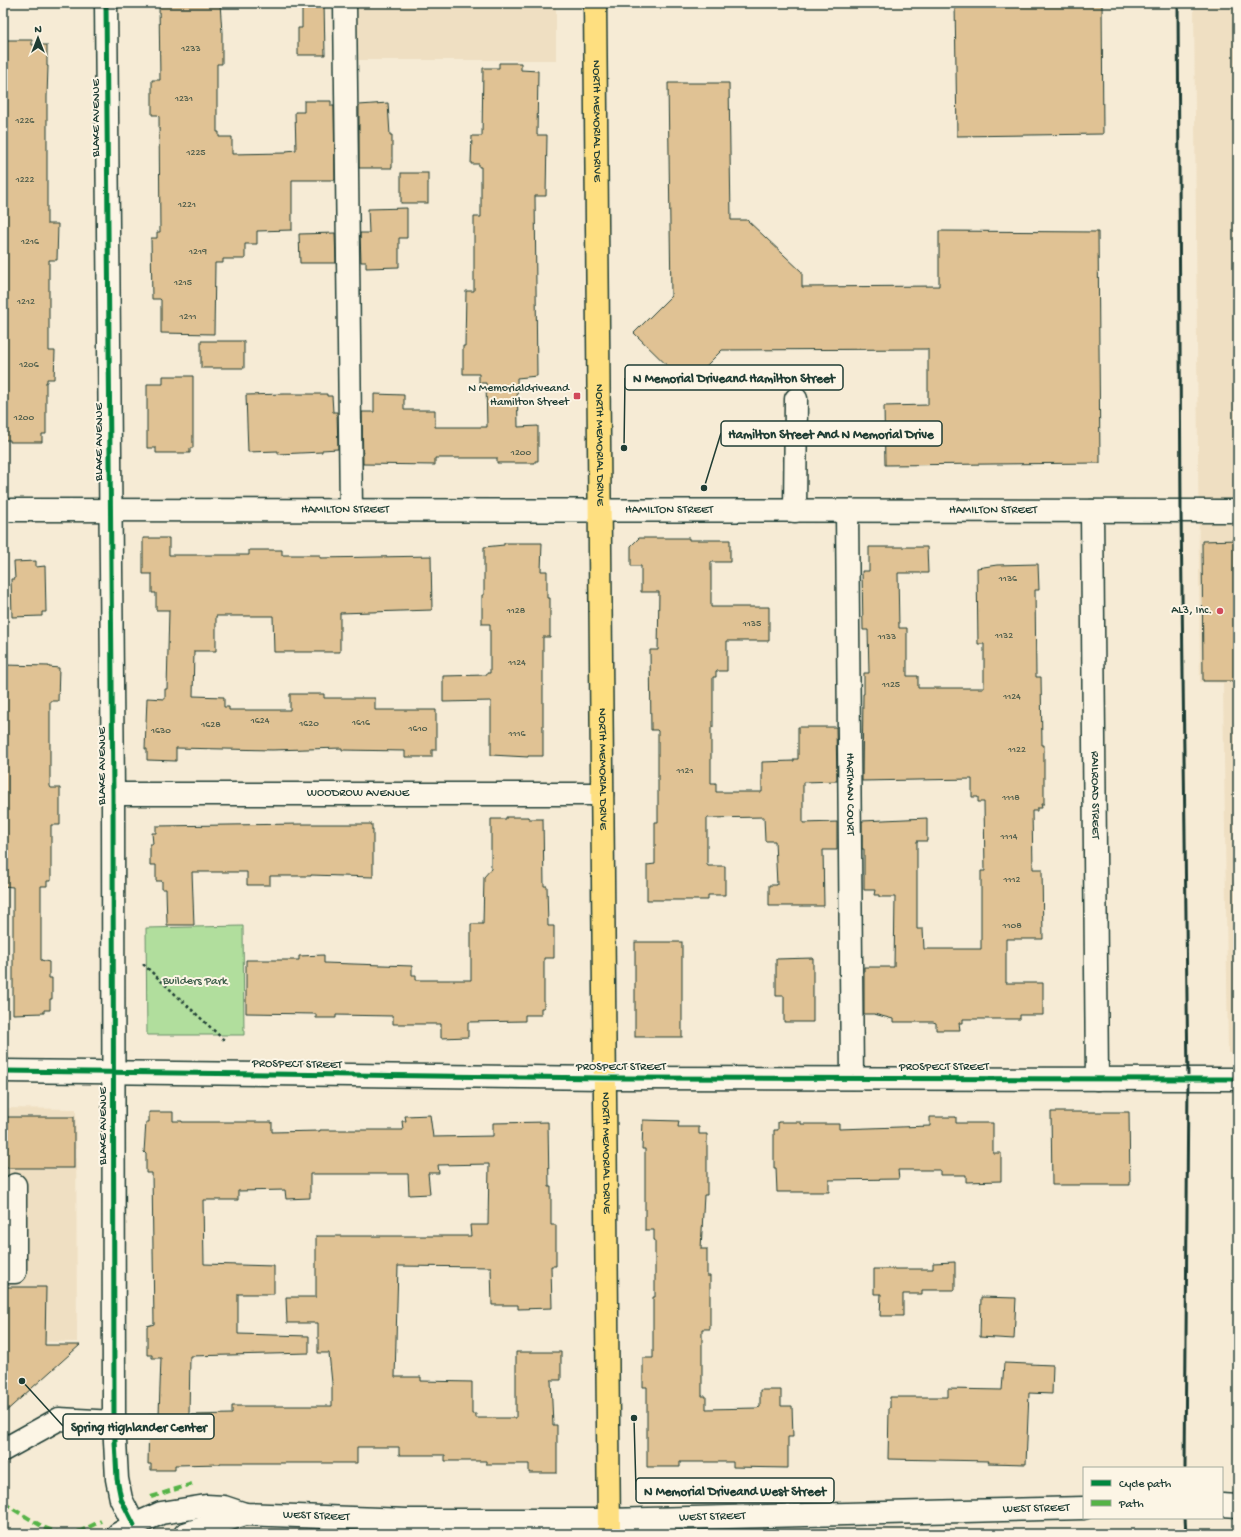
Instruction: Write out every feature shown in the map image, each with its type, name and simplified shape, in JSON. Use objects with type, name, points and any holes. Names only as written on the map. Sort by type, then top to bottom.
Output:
[{"type":"main road","name":"NORTH MEMORIAL DRIVE","points":[[595,3],[608,1527]]},
{"type":"street","name":"BLAKE AVENUE","points":[[106,3],[113,794],[114,1422],[117,1479],[126,1530]]},
{"type":"street","points":[[345,3],[351,510]]},
{"type":"street","points":[[795,511],[796,399]]},
{"type":"street","name":"HAMILTON STREET","points":[[3,510],[1238,511]]},
{"type":"street","name":"HARTMAN COURT","points":[[847,511],[852,1078]]},
{"type":"street","name":"RAILROAD STREET","points":[[1092,511],[1097,1079]]},
{"type":"street","name":"WOODROW AVENUE","points":[[113,794],[602,794]]},
{"type":"street","name":"PROSPECT STREET","points":[[3,1071],[605,1078],[1238,1079]]},
{"type":"street","points":[[3,1272],[15,1272],[15,1185]]},
{"type":"street","points":[[3,1450],[59,1419],[114,1422]]},
{"type":"street","name":"WEST STREET","points":[[126,1530],[161,1514],[206,1506],[224,1507],[245,1514],[407,1527],[608,1527],[1083,1508]]},
{"type":"street","points":[[1223,1506],[1238,1506]]},
{"type":"street","name":"WEST STREET","points":[[185,1534],[245,1514]]},
{"type":"path","points":[[143,964],[224,1040]]},
{"type":"shaded area","points":[[345,3],[556,3],[556,60],[345,60]]},
{"type":"shaded area","points":[[1194,3],[1238,3],[1238,1053],[1228,1053],[1223,683],[1200,682]]},
{"type":"shaded area","points":[[3,1108],[76,1109],[77,1342],[3,1341]]},
{"type":"green space","name":"Builders Park","points":[[243,926],[244,1035],[147,1035],[146,928]]},
{"type":"building","points":[[159,3],[220,3],[222,64],[217,64],[217,132],[219,132],[219,137],[232,137],[232,154],[286,153],[286,151],[296,150],[295,112],[304,112],[304,101],[331,101],[331,106],[334,106],[335,180],[292,180],[292,230],[257,231],[257,244],[245,244],[245,259],[223,259],[223,263],[215,263],[214,334],[161,333],[161,300],[152,299],[151,238],[157,238],[157,232],[160,232],[159,117],[158,115],[152,115],[152,80],[160,80]]},
{"type":"building","points":[[302,3],[324,3],[325,55],[298,55],[298,28],[302,28]]},
{"type":"building","points":[[955,3],[1102,3],[1103,134],[957,136]]},
{"type":"building","points":[[3,40],[32,40],[32,45],[47,45],[47,224],[58,224],[57,260],[49,260],[49,351],[55,351],[54,379],[47,379],[46,382],[46,434],[42,434],[42,442],[10,442],[10,440],[3,440]]},
{"type":"building","points":[[499,63],[521,63],[521,70],[538,71],[537,135],[547,135],[546,196],[535,196],[537,376],[517,378],[518,427],[538,426],[538,461],[535,461],[535,463],[497,463],[497,458],[435,458],[435,465],[363,464],[362,412],[374,412],[374,394],[404,395],[404,410],[435,410],[435,427],[487,427],[486,383],[479,383],[479,374],[463,374],[463,346],[465,346],[466,291],[474,291],[474,217],[481,217],[481,167],[479,167],[479,164],[471,164],[472,136],[482,136],[483,68],[499,68]]},
{"type":"building","points":[[668,83],[729,83],[731,220],[747,220],[802,272],[802,287],[939,286],[939,231],[1098,232],[1100,463],[885,465],[884,406],[928,405],[928,349],[722,350],[687,385],[634,333],[671,296]]},
{"type":"building","points":[[388,103],[390,135],[392,135],[392,168],[359,168],[359,105]]},
{"type":"building","points":[[401,173],[428,173],[428,203],[401,203]]},
{"type":"building","points":[[407,208],[407,238],[399,238],[399,267],[366,268],[366,262],[361,262],[360,233],[369,233],[368,209]]},
{"type":"building","points":[[335,233],[336,263],[300,263],[299,234]]},
{"type":"building","points":[[201,341],[244,341],[244,368],[201,368]]},
{"type":"building","points":[[163,376],[193,376],[193,448],[190,448],[190,453],[156,453],[156,448],[147,448],[147,384],[163,384]]},
{"type":"building","points":[[327,394],[327,396],[332,396],[333,412],[337,412],[338,449],[322,450],[322,452],[278,454],[278,451],[248,452],[246,395]]},
{"type":"building","points":[[143,538],[169,538],[169,555],[249,555],[249,550],[282,550],[282,555],[320,555],[320,558],[431,556],[432,610],[340,613],[340,652],[274,652],[273,616],[216,616],[216,651],[194,651],[193,696],[224,697],[224,707],[229,707],[229,710],[290,710],[290,694],[324,694],[324,698],[375,698],[375,710],[436,710],[436,750],[432,750],[432,757],[405,757],[405,751],[342,750],[342,748],[272,750],[176,748],[176,761],[147,760],[147,749],[145,749],[147,698],[165,699],[165,689],[167,689],[169,610],[156,610],[156,593],[152,593],[152,574],[143,574]]},
{"type":"building","points":[[639,538],[730,540],[730,562],[711,562],[711,607],[769,607],[769,641],[727,641],[727,671],[716,671],[716,677],[713,677],[711,783],[716,783],[716,792],[762,792],[762,762],[794,761],[794,759],[798,759],[798,727],[836,727],[837,781],[803,782],[803,823],[837,822],[837,850],[823,850],[824,906],[769,906],[769,885],[777,885],[775,841],[765,841],[764,817],[707,818],[707,864],[708,866],[725,866],[725,895],[708,895],[708,900],[647,900],[647,865],[655,864],[655,822],[658,822],[658,731],[651,730],[650,650],[658,650],[659,592],[641,592],[641,566],[631,566],[631,546]]},
{"type":"building","name":"AL3, Inc.","points":[[1238,540],[1238,681],[1203,681],[1202,541]]},
{"type":"building","points":[[504,543],[542,543],[541,571],[547,571],[547,598],[550,598],[550,637],[543,637],[543,756],[528,757],[491,755],[491,701],[443,702],[443,676],[487,675],[487,673],[490,673],[490,624],[482,624],[482,595],[484,595],[484,547],[504,545]]},
{"type":"building","points":[[869,547],[927,547],[928,573],[898,573],[899,628],[907,628],[907,676],[918,676],[918,688],[984,688],[984,644],[978,644],[977,568],[997,565],[1038,564],[1039,590],[1035,590],[1036,677],[1041,677],[1042,745],[1044,745],[1044,804],[1041,804],[1042,808],[1037,808],[1037,811],[1032,811],[1033,869],[1042,869],[1043,939],[1006,939],[1006,983],[1043,983],[1043,1015],[1020,1015],[1020,1019],[963,1019],[963,1023],[959,1023],[960,1030],[936,1030],[936,1023],[933,1022],[893,1022],[893,1019],[874,1014],[864,1014],[864,967],[894,967],[895,897],[879,897],[879,895],[874,895],[875,890],[864,890],[862,821],[927,818],[927,841],[917,841],[917,929],[923,929],[924,949],[981,949],[981,871],[985,871],[984,802],[978,802],[978,797],[972,797],[972,779],[862,781],[864,673],[869,673],[868,630],[863,630],[862,571],[869,571]]},
{"type":"building","points":[[36,561],[36,567],[45,566],[46,612],[42,612],[42,616],[12,617],[11,579],[15,579],[14,562]]},
{"type":"building","points":[[3,665],[49,666],[59,668],[58,701],[50,701],[50,786],[51,788],[60,788],[60,825],[51,825],[51,881],[47,881],[47,886],[41,886],[41,960],[49,962],[49,978],[52,978],[52,999],[50,999],[50,1010],[44,1010],[44,1013],[13,1014],[13,887],[3,886]]},
{"type":"building","points":[[506,817],[529,817],[529,819],[543,819],[544,886],[547,886],[548,926],[554,926],[554,958],[544,958],[544,1008],[541,1008],[541,1015],[525,1015],[525,1021],[468,1022],[468,1037],[441,1038],[441,1024],[393,1024],[393,1016],[336,1015],[336,1018],[316,1018],[316,1014],[246,1013],[246,960],[299,960],[299,956],[324,955],[324,963],[412,966],[412,975],[416,975],[416,980],[471,980],[471,924],[483,924],[484,877],[491,869],[491,819],[506,819]]},
{"type":"building","points":[[372,824],[373,877],[311,875],[270,876],[270,885],[247,885],[247,872],[192,872],[194,925],[167,925],[166,889],[162,889],[162,881],[156,881],[156,865],[150,865],[150,844],[153,844],[152,833],[156,833],[156,826]]},
{"type":"building","points":[[635,942],[682,942],[682,1037],[635,1037]]},
{"type":"building","points":[[813,958],[813,1022],[784,1022],[784,996],[776,996],[776,959]]},
{"type":"building","points":[[149,1112],[173,1112],[173,1121],[182,1122],[272,1122],[272,1132],[320,1130],[403,1130],[402,1121],[406,1121],[405,1116],[430,1115],[433,1137],[493,1136],[493,1123],[548,1122],[551,1225],[556,1225],[556,1266],[551,1266],[552,1308],[518,1309],[518,1305],[492,1305],[491,1267],[398,1266],[395,1377],[421,1377],[421,1381],[472,1382],[472,1414],[476,1414],[476,1418],[516,1418],[516,1352],[561,1352],[561,1380],[551,1380],[553,1425],[557,1425],[557,1473],[529,1473],[529,1464],[486,1464],[486,1461],[445,1461],[445,1455],[399,1455],[399,1447],[357,1447],[357,1463],[220,1463],[175,1465],[175,1470],[151,1470],[151,1464],[148,1464],[149,1414],[159,1414],[161,1358],[152,1358],[152,1355],[147,1355],[147,1326],[154,1324],[152,1173],[146,1173],[146,1154],[144,1152],[146,1122],[149,1122]],"holes":[[[489,1164],[488,1225],[470,1225],[471,1236],[316,1236],[316,1297],[286,1297],[287,1323],[318,1323],[318,1353],[329,1353],[332,1383],[332,1406],[232,1406],[232,1414],[189,1415],[190,1356],[309,1353],[309,1336],[238,1334],[238,1294],[274,1294],[274,1266],[204,1264],[203,1200],[238,1200],[238,1191],[285,1190],[286,1199],[310,1198],[310,1174],[408,1174],[409,1195],[430,1194],[428,1173],[439,1173],[438,1165]]]},
{"type":"building","points":[[1051,1112],[1129,1112],[1130,1185],[1052,1185]]},
{"type":"building","points":[[3,1117],[74,1117],[74,1168],[3,1168]]},
{"type":"building","points":[[930,1117],[956,1117],[956,1123],[993,1123],[993,1153],[1001,1153],[1001,1181],[966,1182],[966,1175],[940,1175],[940,1170],[898,1170],[899,1179],[829,1180],[829,1192],[777,1192],[776,1168],[774,1168],[774,1130],[778,1130],[778,1122],[801,1122],[801,1124],[839,1124],[839,1129],[930,1126]]},
{"type":"building","points":[[643,1120],[679,1121],[678,1127],[699,1127],[699,1134],[707,1134],[707,1195],[704,1195],[701,1249],[707,1249],[707,1276],[710,1276],[710,1329],[702,1329],[702,1396],[706,1396],[706,1409],[757,1408],[760,1407],[760,1390],[781,1390],[781,1406],[792,1406],[793,1437],[788,1437],[788,1468],[733,1467],[733,1462],[680,1462],[680,1467],[647,1467],[647,1387],[643,1387],[643,1358],[653,1358],[655,1240],[654,1230],[645,1230],[645,1149],[642,1149]]},
{"type":"building","points":[[955,1262],[955,1290],[922,1290],[922,1294],[903,1294],[903,1316],[880,1316],[881,1294],[874,1294],[874,1269],[933,1269],[933,1263]]},
{"type":"building","points":[[3,1287],[46,1287],[45,1345],[80,1345],[3,1414]]},
{"type":"building","points":[[981,1297],[1016,1298],[1014,1339],[980,1337]]},
{"type":"building","points":[[1004,1363],[1053,1365],[1052,1394],[1029,1393],[1026,1464],[988,1463],[989,1461],[888,1459],[890,1397],[948,1397],[948,1389],[1002,1390]]},
{"type":"railway","points":[[1178,3],[1181,511],[1188,1079],[1185,1467]]},
{"type":"railway","points":[[1185,1519],[1186,1534]]},
{"type":"marked path","points":[[151,1497],[192,1484]]},
{"type":"marked path","points":[[3,1503],[45,1528],[62,1534]]},
{"type":"marked path","points":[[66,1534],[81,1531],[101,1521]]},
{"type":"cycle path","points":[[106,3],[113,794],[114,1422],[117,1479],[121,1499],[134,1525]]},
{"type":"cycle path","points":[[3,1071],[605,1078],[1238,1079]]},
{"type":"place","name":"N Memorialdriveand Hamilton Street","points":[[577,396]]},
{"type":"place","name":"N Memorial Driveand Hamilton Street","points":[[624,448]]},
{"type":"place","name":"Hamilton Street And N Memorial Drive","points":[[704,488]]},
{"type":"place","name":"AL3, Inc.","points":[[1220,611]]},
{"type":"place","name":"Spring Highlander Center","points":[[22,1381]]},
{"type":"place","name":"N Memorial Driveand West Street","points":[[634,1418]]}]
